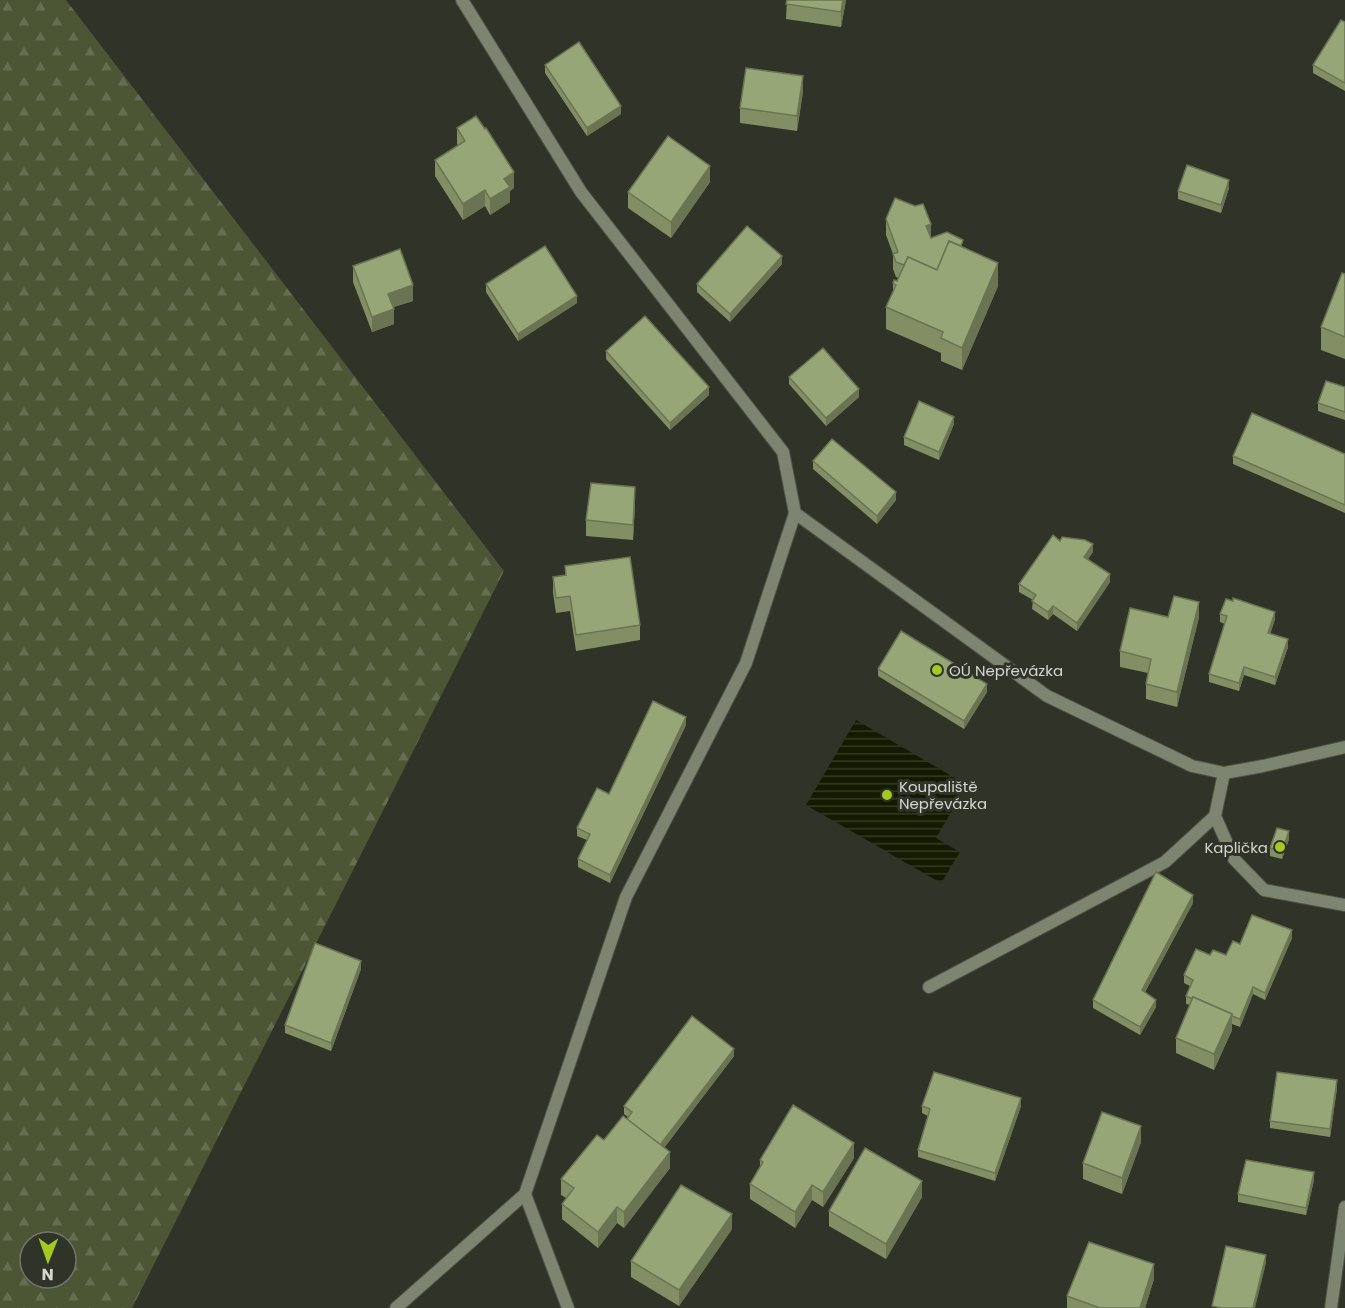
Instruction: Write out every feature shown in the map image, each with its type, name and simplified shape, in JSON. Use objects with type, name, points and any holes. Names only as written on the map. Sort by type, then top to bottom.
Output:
[{"type":"street","points":[[396,1308],[525,1194],[626,897],[746,663],[795,513],[783,452],[580,192],[462,0]]},
{"type":"street","points":[[795,513],[1047,696],[1192,766],[1224,773],[1345,747]]},
{"type":"street","points":[[929,987],[1165,862],[1215,816],[1224,773]]},
{"type":"street","points":[[1215,816],[1234,858],[1264,890],[1345,905]]},
{"type":"street","points":[[525,1194],[568,1308]]},
{"type":"street","points":[[1330,1308],[1345,1207]]},
{"type":"green space","points":[[0,0],[66,0],[504,571],[132,1308],[0,1308]]},
{"type":"shaded area","name":"Koupaliště Nepřevázka","points":[[856,720],[967,785],[936,838],[960,852],[941,883],[806,805]]},
{"type":"building","points":[[787,0],[843,0],[841,12],[786,4]]},
{"type":"building","points":[[1341,20],[1345,22],[1345,83],[1313,65]]},
{"type":"building","points":[[579,42],[621,106],[587,128],[545,65]]},
{"type":"building","points":[[746,68],[803,76],[797,116],[740,108]]},
{"type":"building","points":[[476,116],[514,172],[504,179],[510,187],[490,199],[485,190],[463,204],[435,160],[465,141],[457,128]]},
{"type":"building","points":[[668,136],[710,166],[671,222],[628,192]]},
{"type":"building","points":[[1187,165],[1229,180],[1221,205],[1178,191]]},
{"type":"building","points":[[895,198],[915,206],[923,204],[931,224],[926,226],[931,238],[947,232],[963,240],[961,246],[949,241],[937,270],[908,257],[904,265],[896,262],[893,254],[898,252],[886,219]]},
{"type":"building","points":[[747,226],[782,256],[730,314],[697,284]]},
{"type":"building","points":[[949,241],[998,263],[962,348],[941,338],[943,332],[886,307],[896,285],[893,283],[894,280],[897,281],[908,257],[937,270]]},
{"type":"building","points":[[545,246],[577,296],[518,334],[486,284]]},
{"type":"building","points":[[400,249],[413,285],[388,294],[394,309],[372,317],[353,266]]},
{"type":"building","points":[[1342,273],[1345,274],[1345,337],[1321,327]]},
{"type":"building","points":[[645,316],[709,387],[670,423],[606,351]]},
{"type":"building","points":[[823,348],[859,389],[826,418],[789,377]]},
{"type":"building","points":[[1326,381],[1345,387],[1345,412],[1318,403]]},
{"type":"building","points":[[919,401],[954,417],[939,452],[904,437]]},
{"type":"building","points":[[1252,413],[1345,454],[1345,505],[1233,456]]},
{"type":"building","points":[[832,439],[896,492],[877,516],[813,461]]},
{"type":"building","points":[[591,483],[635,487],[633,525],[586,520]]},
{"type":"building","points":[[1053,535],[1060,541],[1062,537],[1085,540],[1093,544],[1084,557],[1110,574],[1077,623],[1053,606],[1048,612],[1032,601],[1036,595],[1019,584]]},
{"type":"building","points":[[630,557],[640,625],[576,635],[570,596],[556,598],[553,577],[566,575],[565,566]]},
{"type":"building","points":[[1174,596],[1199,602],[1177,692],[1146,684],[1151,659],[1120,651],[1130,608],[1168,617]]},
{"type":"building","points":[[1233,598],[1275,612],[1268,633],[1288,639],[1275,677],[1244,667],[1239,683],[1209,674],[1227,616],[1220,614],[1226,599],[1233,601]]},
{"type":"building","points":[[901,631],[987,684],[964,721],[878,669]]},
{"type":"building","points":[[653,701],[686,717],[610,875],[578,859],[590,834],[577,828],[597,788],[609,794]]},
{"type":"building","points":[[1277,828],[1289,831],[1282,852],[1270,848]]},
{"type":"building","points":[[1156,872],[1193,895],[1142,990],[1156,1000],[1140,1027],[1093,1000]]},
{"type":"building","points":[[1252,915],[1292,930],[1265,993],[1253,987],[1240,1019],[1193,997],[1193,999],[1186,996],[1193,980],[1184,975],[1196,949],[1210,955],[1213,950],[1226,955],[1233,941],[1240,944]]},
{"type":"building","points":[[315,943],[361,961],[331,1043],[285,1025]]},
{"type":"building","points":[[1193,997],[1232,1014],[1214,1054],[1176,1038]]},
{"type":"building","points":[[692,1016],[734,1049],[660,1145],[627,1119],[632,1112],[624,1106]]},
{"type":"building","points":[[934,1072],[1021,1098],[995,1173],[918,1150],[930,1109],[922,1106]]},
{"type":"building","points":[[1277,1072],[1337,1080],[1330,1129],[1270,1121]]},
{"type":"building","points":[[793,1105],[854,1143],[823,1192],[812,1185],[795,1212],[750,1184],[763,1162],[760,1160]]},
{"type":"building","points":[[1102,1112],[1141,1126],[1122,1178],[1083,1163]]},
{"type":"building","points":[[623,1116],[670,1152],[624,1212],[617,1207],[598,1232],[562,1204],[574,1188],[561,1179],[597,1135],[604,1140]]},
{"type":"building","points":[[865,1148],[922,1181],[886,1244],[829,1211]]},
{"type":"building","points":[[1246,1160],[1314,1172],[1306,1208],[1238,1194]]},
{"type":"building","points":[[681,1185],[732,1214],[679,1290],[631,1261]]},
{"type":"building","points":[[1089,1242],[1154,1264],[1140,1308],[1100,1308],[1067,1296]]},
{"type":"building","points":[[1226,1246],[1266,1255],[1253,1308],[1212,1306]]},
{"type":"place","name":"OÚ Nepřevázka","points":[[937,670]]},
{"type":"place","name":"Koupaliště Nepřevázka","points":[[887,795]]},
{"type":"place","name":"Kaplička","points":[[1280,847]]}]
